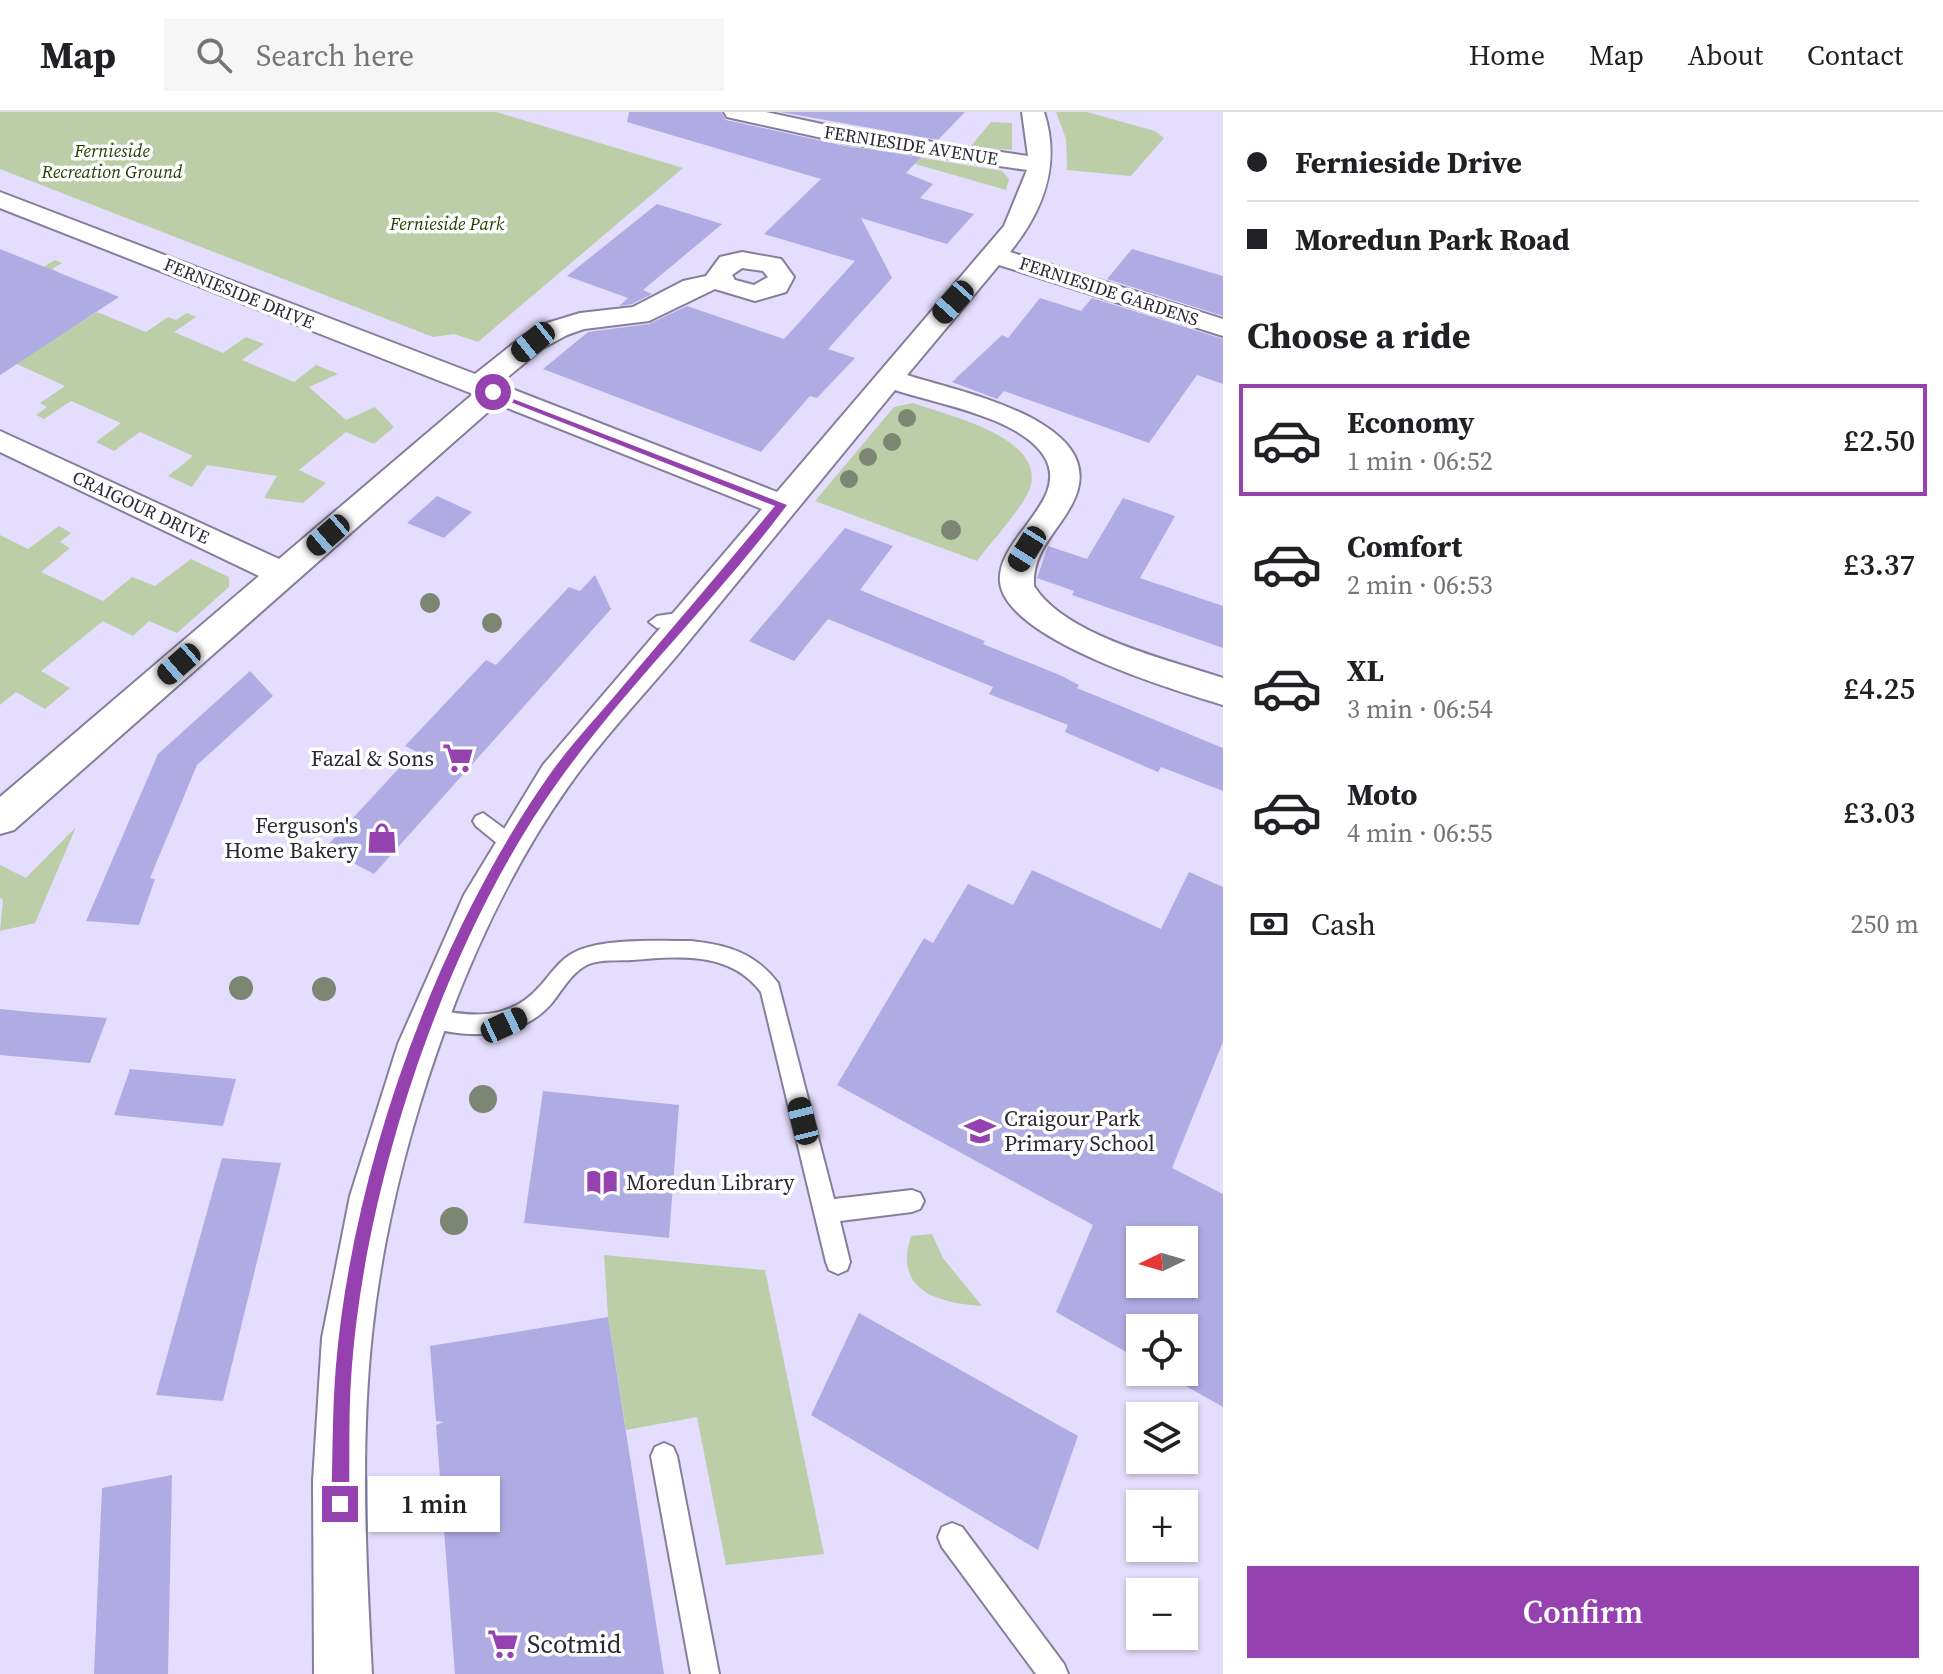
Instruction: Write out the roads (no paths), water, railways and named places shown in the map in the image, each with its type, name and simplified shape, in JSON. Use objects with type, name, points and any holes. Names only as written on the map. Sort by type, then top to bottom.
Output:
[{"type":"street","name":"FERNIESIDE AVENUE","points":[[735,112],[845,136],[1041,165]]},
{"type":"street","points":[[343,1674],[338,1559],[344,1365],[354,1288],[372,1199],[427,1017],[467,925],[497,832],[556,775],[671,620],[782,505],[994,255],[1027,208],[1041,165],[1041,143],[1033,112]]},
{"type":"street","name":"FERNIESIDE DRIVE","points":[[0,199],[782,505]]},
{"type":"street","name":"FERNIESIDE GARDENS","points":[[994,255],[1223,328]]},
{"type":"street","points":[[0,819],[283,574],[486,389],[533,342],[580,321],[639,315],[692,287],[720,280]]},
{"type":"street","points":[[890,379],[1027,427],[1058,453],[1066,468],[1066,487],[1018,564],[1017,584],[1038,614],[1062,632],[1223,692]]},
{"type":"street","name":"CRAIGOUR DRIVE","points":[[0,440],[283,574]]},
{"type":"lane","points":[[427,1017],[483,1027],[504,1025],[533,1008],[577,959],[593,954],[699,951],[738,958],[759,971],[771,989],[838,1262]]},
{"type":"lane","points":[[825,1211],[912,1201]]},
{"type":"lane","points":[[664,1456],[705,1674]]},
{"type":"lane","points":[[952,1537],[1054,1674]]},
{"type":"place","name":"Fazal & Sons","points":[[458,758]]},
{"type":"place","name":"Ferguson's Home Bakery","points":[[382,838]]},
{"type":"place","name":"Craigour Park Primary School","points":[[980,1131]]},
{"type":"place","name":"Moredun Library","points":[[602,1182]]},
{"type":"place","name":"Scotmid","points":[[503,1644]]},
{"type":"park label","name":"Fernieside Recreation Ground","points":[[112,160]]},
{"type":"park label","name":"Fernieside Park","points":[[447,223]]}]
